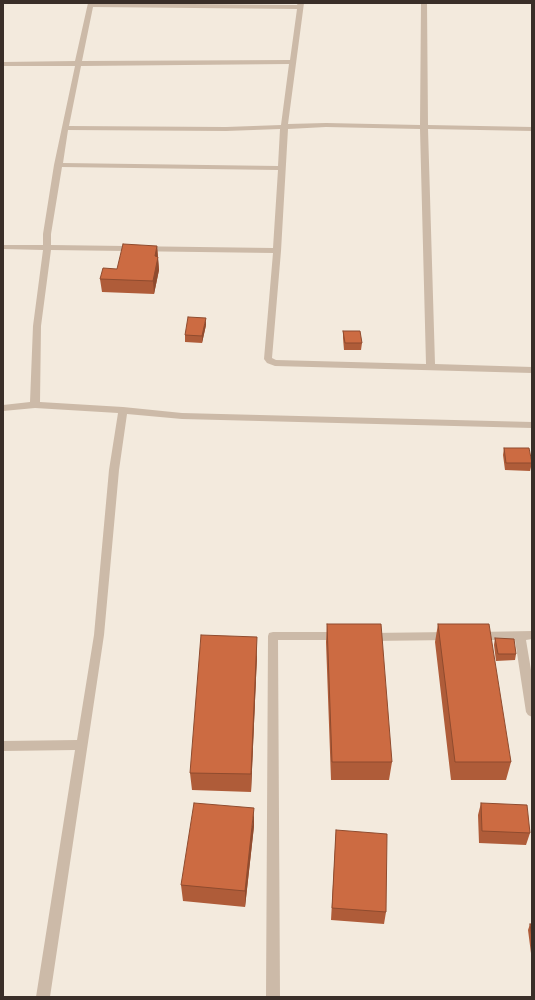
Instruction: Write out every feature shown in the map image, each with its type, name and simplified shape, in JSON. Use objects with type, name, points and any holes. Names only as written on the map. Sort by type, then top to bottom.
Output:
[{"type":"street","points":[[424,3],[424,127],[431,366]]},
{"type":"street","points":[[34,405],[37,326],[47,247],[47,234],[65,128],[91,4],[301,5],[284,126],[277,251],[268,355],[270,361],[532,370]]},
{"type":"street","points":[[3,64],[292,62]]},
{"type":"street","points":[[65,128],[226,129],[326,125],[532,129]]},
{"type":"street","points":[[58,165],[281,168]]},
{"type":"street","points":[[3,247],[277,251]]},
{"type":"street","points":[[3,408],[34,405],[123,410],[182,416],[532,425]]},
{"type":"street","points":[[43,997],[99,635],[114,470],[123,410]]},
{"type":"street","points":[[273,997],[273,636],[526,635],[532,712]]},
{"type":"street","points":[[3,746],[83,746]]},
{"type":"building","points":[[123,244],[157,246],[155,256],[158,257],[153,281],[100,279],[103,268],[117,269]]},
{"type":"building","points":[[188,317],[206,318],[202,336],[185,335]]},
{"type":"building","points":[[343,331],[360,331],[362,343],[345,343]]},
{"type":"building","points":[[504,448],[529,448],[532,463],[506,463]]},
{"type":"building","points":[[327,624],[381,624],[392,762],[332,762]]},
{"type":"building","points":[[438,624],[489,624],[511,762],[455,762]]},
{"type":"building","points":[[201,635],[257,637],[251,774],[190,773]]},
{"type":"building","points":[[495,638],[514,639],[516,654],[498,654]]},
{"type":"building","points":[[194,803],[254,808],[245,891],[181,885]]},
{"type":"building","points":[[481,803],[527,805],[530,833],[482,831]]},
{"type":"building","points":[[336,830],[387,834],[386,912],[332,908]]},
{"type":"building","points":[[530,924],[532,924],[532,938]]}]
